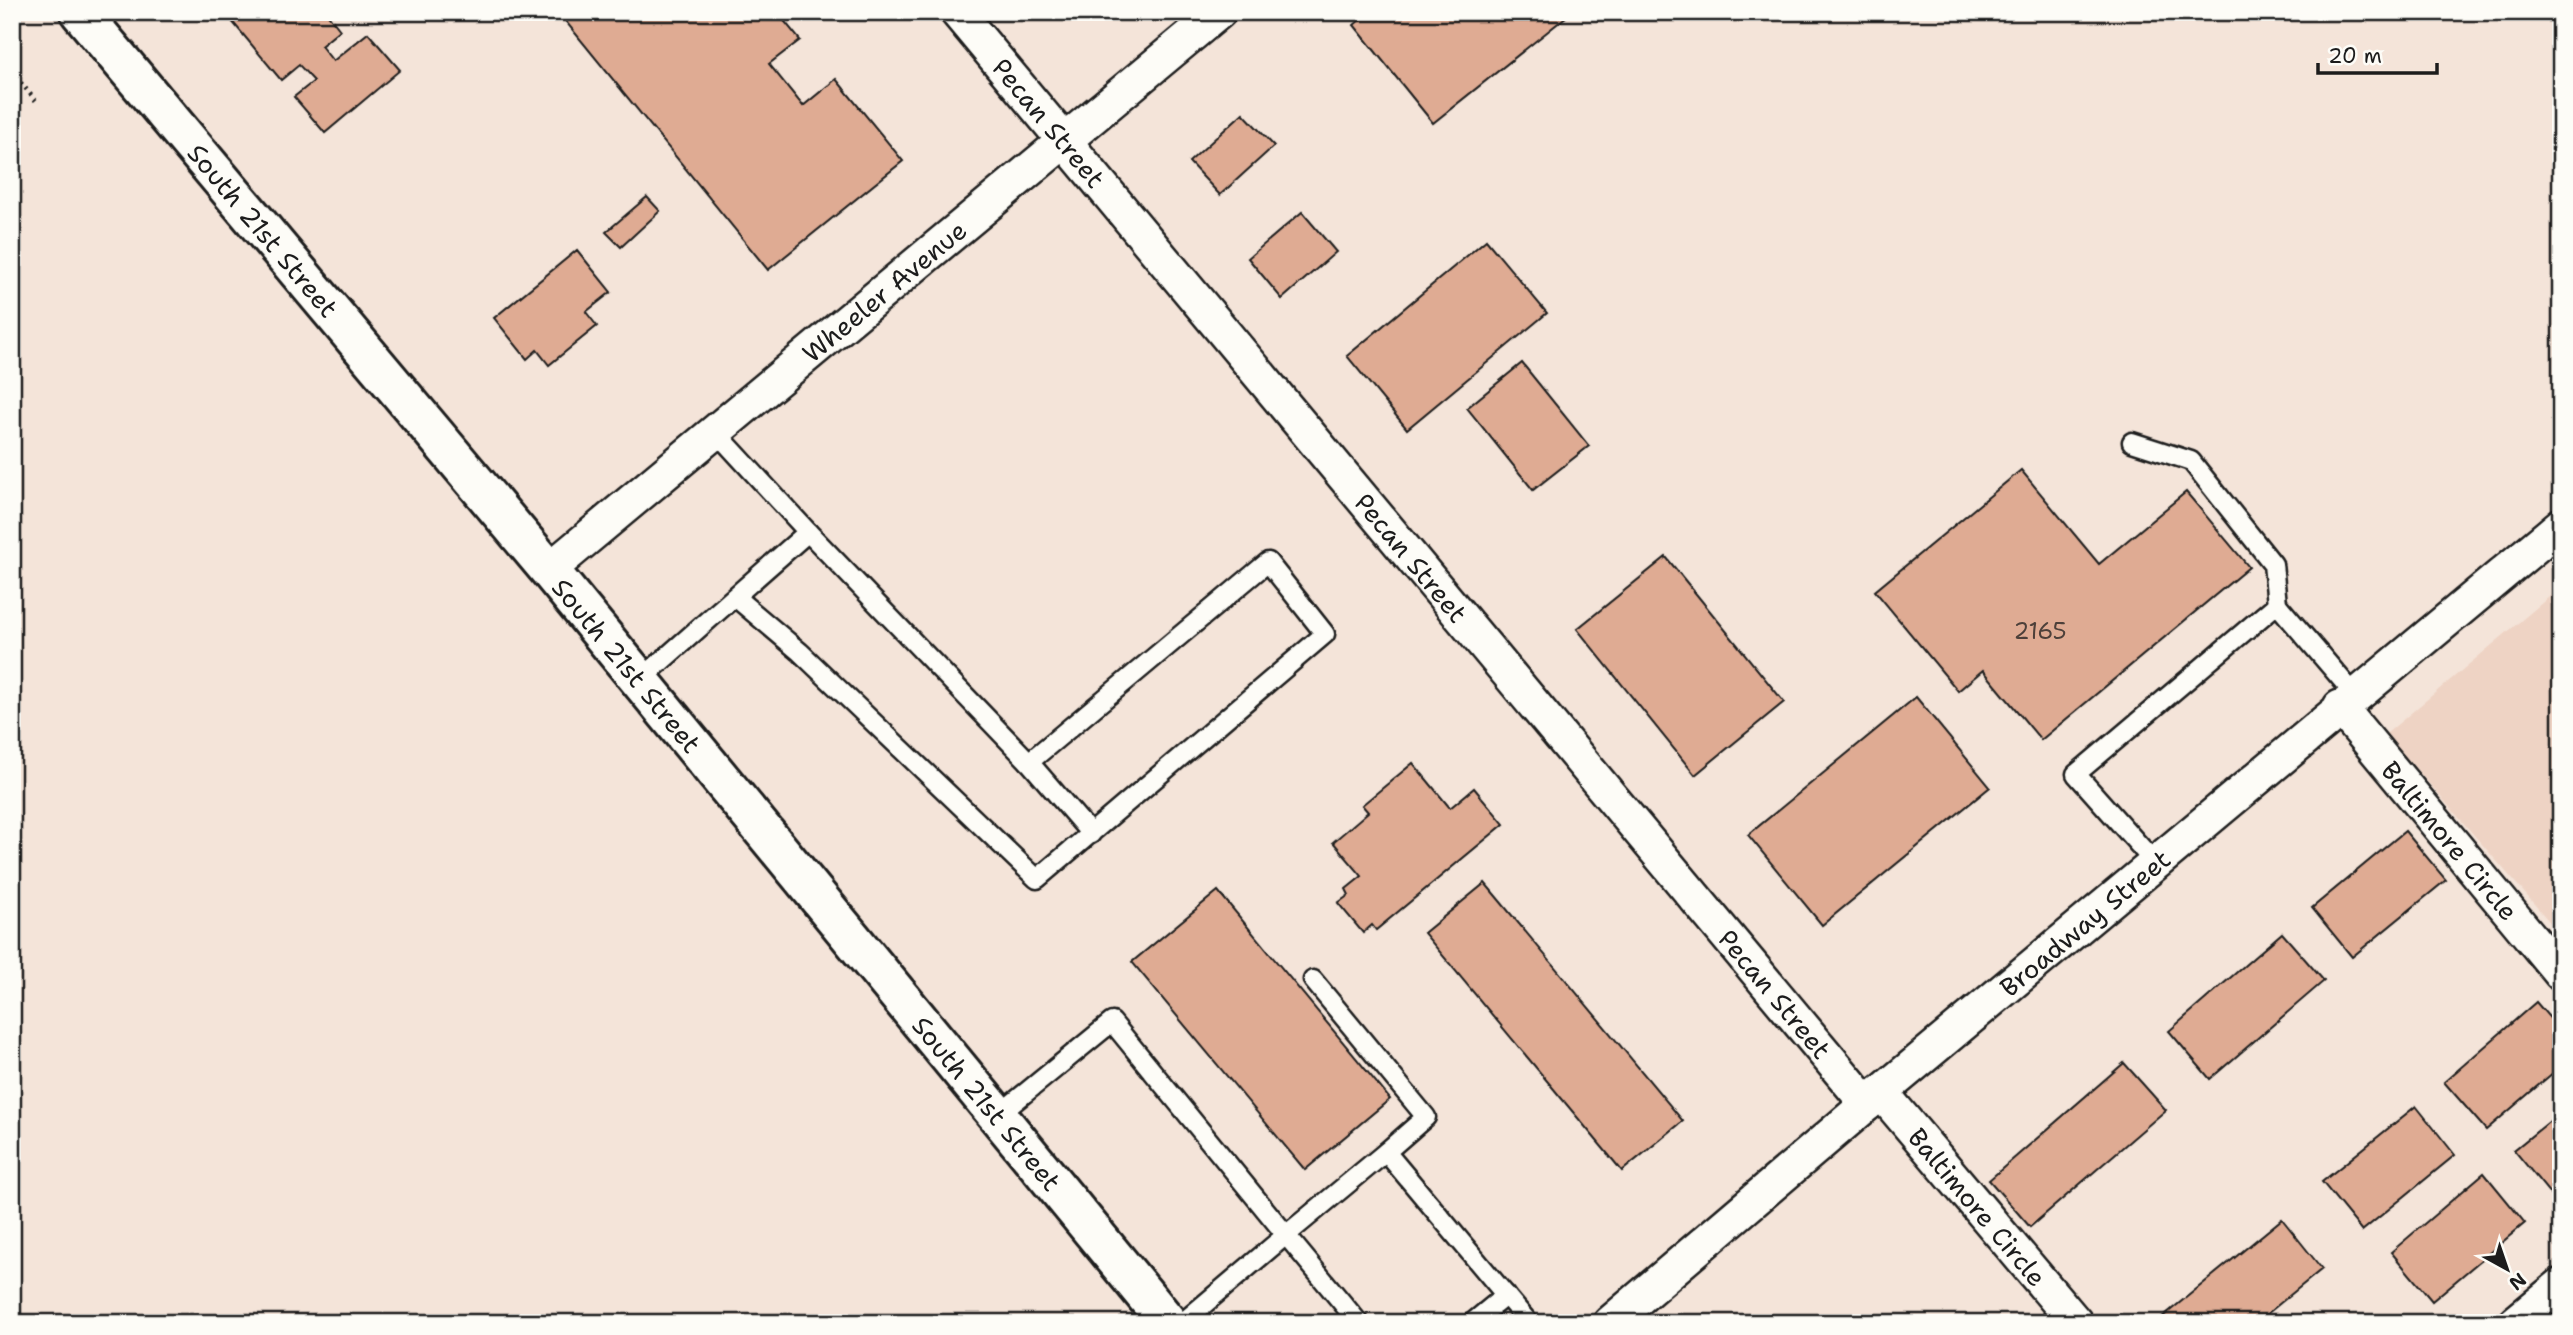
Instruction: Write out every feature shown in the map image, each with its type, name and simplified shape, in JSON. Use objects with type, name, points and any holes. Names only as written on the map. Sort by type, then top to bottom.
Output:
[{"type":"main road","name":"South 21st Street","points":[[81,12],[549,570],[1168,1323]]},
{"type":"street","name":"Wheeler Avenue","points":[[549,570],[1219,12]]},
{"type":"street","name":"Pecan Street","points":[[961,14],[1064,142],[1874,1098]]},
{"type":"street","name":"Broadway Street","points":[[1615,1321],[1874,1098],[2561,525]]},
{"type":"street","name":"Baltimore Circle","points":[[2348,701],[2561,974]]},
{"type":"street","name":"Baltimore Circle","points":[[1874,1098],[2076,1323]]},
{"type":"street","points":[[2515,1323],[2561,1284]]},
{"type":"lane","points":[[715,432],[1029,762],[1091,834]]},
{"type":"lane","points":[[2132,442],[2191,461],[2273,564],[2277,604],[2348,701]]},
{"type":"lane","points":[[639,681],[808,532]]},
{"type":"lane","points":[[736,597],[800,652],[1037,879],[1325,634],[1268,562],[1029,762]]},
{"type":"lane","points":[[2155,863],[2076,774],[2277,604]]},
{"type":"lane","points":[[1182,1323],[1426,1117],[1313,980]]},
{"type":"lane","points":[[998,1116],[1112,1022],[1359,1323]]},
{"type":"lane","points":[[1386,1152],[1529,1323]]},
{"type":"lane","points":[[1472,1323],[1506,1295]]},
{"type":"path","points":[[12,72],[36,101]]},
{"type":"shaded area","points":[[2561,587],[2561,935],[2386,734]]},
{"type":"building","points":[[326,12],[340,30],[321,46],[333,61],[368,33],[400,70],[325,133],[294,97],[314,81],[299,65],[281,80],[226,14]]},
{"type":"building","points":[[558,12],[777,12],[800,40],[769,64],[803,106],[836,79],[903,161],[768,270]]},
{"type":"building","points":[[1369,12],[1572,12],[1433,123],[1354,25]]},
{"type":"building","points":[[1243,113],[1274,146],[1220,195],[1189,162]]},
{"type":"building","points":[[647,197],[660,211],[621,247],[606,232]]},
{"type":"building","points":[[1302,212],[1336,252],[1282,299],[1248,258]]},
{"type":"building","points":[[1486,240],[1547,313],[1407,429],[1347,356]]},
{"type":"building","points":[[577,250],[611,292],[586,312],[597,326],[549,365],[537,350],[527,359],[494,318]]},
{"type":"building","points":[[1522,363],[1589,446],[1533,490],[1467,408]]},
{"type":"building","points":[[2021,470],[2099,564],[2186,492],[2249,567],[2041,740],[1983,670],[1958,691],[1875,591]]},
{"type":"building","points":[[1666,557],[1784,702],[1695,775],[1577,629]]},
{"type":"building","points":[[1916,697],[1990,787],[1822,925],[1748,835]]},
{"type":"building","points":[[1413,763],[1450,808],[1474,788],[1504,824],[1376,930],[1372,925],[1363,933],[1338,903],[1349,895],[1346,889],[1362,876],[1333,842],[1368,812],[1362,805]]},
{"type":"building","points":[[2405,831],[2446,880],[2352,957],[2312,908]]},
{"type":"building","points":[[1485,883],[1683,1121],[1622,1171],[1424,933]]},
{"type":"building","points":[[1218,891],[1390,1099],[1305,1170],[1132,962]]},
{"type":"building","points":[[2282,933],[2324,981],[2210,1079],[2169,1031]]},
{"type":"building","points":[[2536,1002],[2561,1031],[2561,1066],[2486,1130],[2444,1082]]},
{"type":"building","points":[[2124,1063],[2166,1110],[2030,1227],[1989,1180]]},
{"type":"building","points":[[2416,1106],[2455,1155],[2362,1231],[2322,1182]]},
{"type":"building","points":[[2561,1112],[2561,1196],[2555,1200],[2514,1150]]},
{"type":"building","points":[[2484,1173],[2525,1223],[2432,1301],[2391,1252]]},
{"type":"building","points":[[2282,1219],[2322,1269],[2256,1323],[2155,1323]]}]
